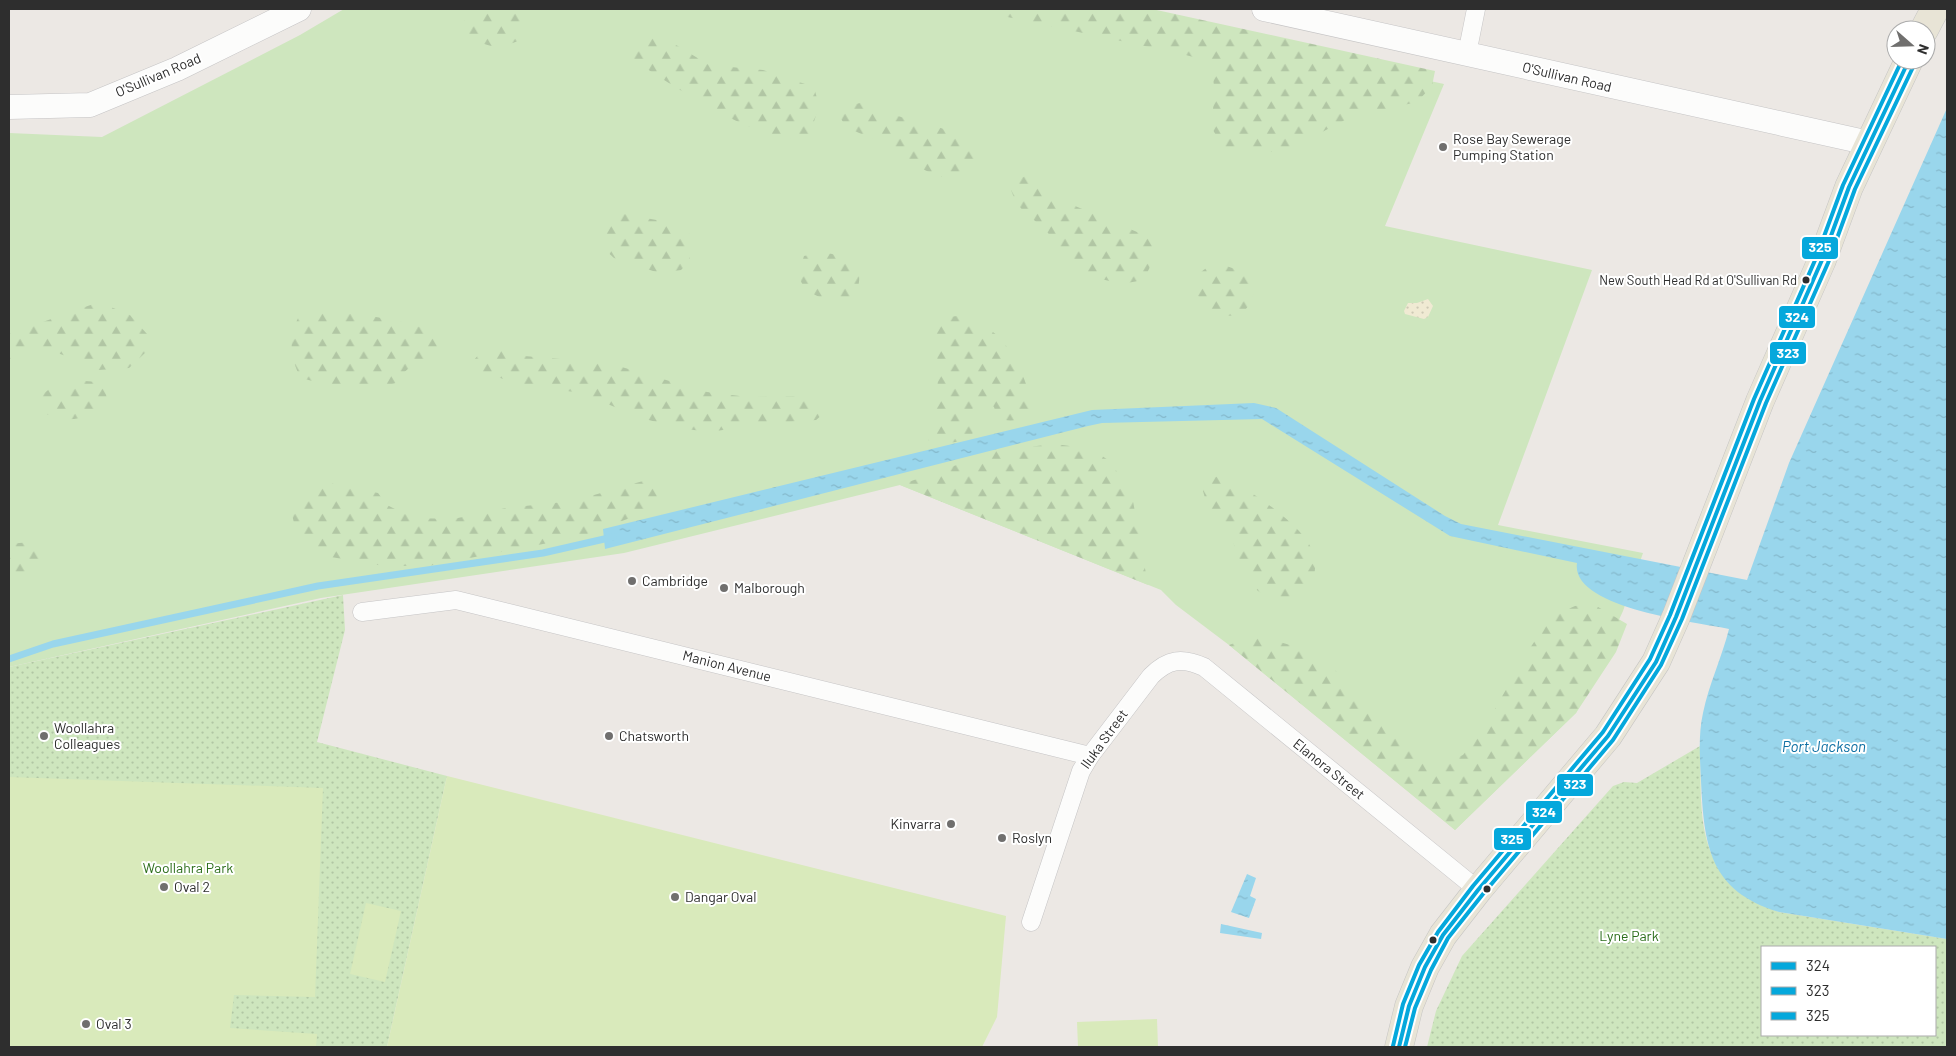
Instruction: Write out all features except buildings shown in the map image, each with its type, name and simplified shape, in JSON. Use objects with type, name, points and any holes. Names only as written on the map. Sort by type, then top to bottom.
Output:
[{"type":"main road","name":"O'Sullivan Road","points":[[9,107],[90,104],[177,69],[298,9]]},
{"type":"main road","name":"O'Sullivan Road","points":[[1264,9],[1869,143]]},
{"type":"main road","points":[[1399,1047],[1409,1006],[1425,967],[1443,935],[1478,890],[1608,736],[1645,682],[1676,617],[1736,460],[1869,143],[1904,70]]},
{"type":"street","points":[[1467,54],[1476,9]]},
{"type":"street","name":"Manion Avenue","points":[[362,612],[456,600],[1090,756]]},
{"type":"street","name":"Iluka Street","points":[[1030,922],[1074,787],[1090,756],[1151,676],[1162,666],[1176,660]]},
{"type":"street","name":"Elanora Street","points":[[1176,660],[1190,661],[1204,667],[1478,890]]},
{"type":"green space","points":[[344,9],[1095,9],[1444,84],[1385,226],[1592,270],[1498,525],[1643,553],[1623,611],[1576,713],[1455,830],[1229,645],[1176,605],[1161,590],[900,485],[624,553],[321,598],[9,667],[9,133],[102,137],[300,35]]},
{"type":"green space","points":[[461,9],[529,9],[526,25],[518,41],[494,46],[470,37]]},
{"type":"green space","points":[[970,9],[1152,9],[1435,71],[1432,86],[1417,102],[1351,117],[1297,145],[1271,152],[1223,147],[1210,125],[1214,93],[1213,77],[1208,61]]},
{"type":"green space","points":[[653,37],[668,40],[709,65],[763,70],[814,87],[819,106],[810,134],[796,139],[757,130],[688,95],[631,58],[632,43],[635,38]]},
{"type":"green space","points":[[860,103],[975,140],[976,155],[970,169],[961,176],[951,178],[939,176],[914,164],[879,141],[850,128],[841,119],[848,106]]},
{"type":"green space","points":[[1029,175],[1044,183],[1056,198],[1149,237],[1156,247],[1145,276],[1138,281],[1129,283],[1119,282],[1085,273],[1070,264],[1049,234],[1021,209],[1014,198],[1011,190],[1017,179]]},
{"type":"green space","points":[[624,214],[678,224],[689,231],[690,261],[681,270],[659,273],[614,258],[603,248],[600,236],[611,217]]},
{"type":"green space","points":[[821,252],[849,257],[858,263],[859,285],[850,296],[835,300],[826,299],[817,296],[804,286],[800,279],[800,267],[804,256]]},
{"type":"green space","points":[[1216,264],[1238,270],[1255,285],[1249,306],[1237,315],[1223,315],[1210,309],[1199,298],[1195,285],[1200,273]]},
{"type":"green space","points":[[99,302],[130,315],[147,334],[146,352],[129,368],[98,370],[37,346],[20,354],[9,367],[9,334]]},
{"type":"green space","points":[[321,311],[398,321],[444,335],[447,344],[407,370],[396,383],[384,386],[348,388],[301,378],[292,353],[294,329],[301,313]]},
{"type":"green space","points":[[959,316],[990,330],[1004,343],[1022,373],[1031,405],[1030,414],[1017,420],[1006,420],[997,417],[994,407],[987,401],[981,401],[969,412],[973,433],[967,440],[937,445],[928,440],[937,403],[938,369],[935,326],[944,317]]},
{"type":"green space","points":[[494,347],[524,356],[608,363],[707,392],[748,397],[802,396],[811,398],[821,405],[822,415],[816,420],[761,424],[710,432],[678,428],[638,417],[582,393],[529,386],[479,372],[470,366],[480,354]]},
{"type":"green space","points":[[85,381],[98,382],[105,389],[107,398],[94,411],[86,416],[68,419],[50,416],[42,411],[42,395],[53,386]]},
{"type":"green space","points":[[1055,444],[1092,449],[1108,460],[1131,490],[1148,585],[900,485],[999,450]]},
{"type":"green space","points":[[1222,475],[1274,509],[1299,531],[1308,542],[1313,553],[1315,568],[1312,581],[1305,590],[1295,596],[1284,599],[1272,598],[1260,592],[1250,583],[1232,540],[1209,510],[1206,503],[1203,491],[1209,479]]},
{"type":"green space","points":[[643,481],[658,487],[659,499],[654,509],[579,537],[428,566],[384,566],[331,557],[311,548],[297,536],[291,510],[303,493],[329,483],[378,493],[387,505],[413,518],[453,519],[506,508],[573,501]]},
{"type":"green space","points":[[30,542],[42,547],[44,563],[41,569],[37,574],[24,580],[9,582],[9,544]]},
{"type":"green space","name":"Woollahra Park","points":[[343,595],[345,630],[317,742],[447,776],[387,1047],[9,1047],[9,667]]},
{"type":"green space","points":[[1593,604],[1627,624],[1616,652],[1576,713],[1455,830],[1229,645],[1248,638],[1266,638],[1297,647],[1331,665],[1363,704],[1423,759],[1447,761],[1463,755],[1485,726],[1530,648],[1552,616],[1575,606]]},
{"type":"green space","name":"Lyne Park","points":[[1700,746],[1702,806],[1708,844],[1715,862],[1726,878],[1742,892],[1760,904],[1779,912],[1947,939],[1947,1047],[1427,1047],[1436,1011],[1462,956],[1613,786],[1624,782],[1637,783]]},
{"type":"green space","name":"Dangar Oval","points":[[447,776],[1006,916],[997,1017],[982,1047],[387,1047]]},
{"type":"green space","name":"Oval 2","points":[[9,777],[323,788],[315,997],[234,995],[230,1028],[317,1034],[316,1047],[9,1047]]},
{"type":"green space","points":[[366,903],[401,911],[385,982],[350,974]]},
{"type":"green space","points":[[1157,1019],[1158,1047],[1078,1047],[1077,1022]]},
{"type":"sand","points":[[1428,299],[1433,306],[1428,317],[1424,319],[1405,314],[1404,311],[1408,303],[1417,303]]},
{"type":"water","name":"Port Jackson","points":[[1947,108],[1947,939],[1779,912],[1756,903],[1738,892],[1724,878],[1715,863],[1705,826],[1702,804],[1700,738],[1701,721],[1706,702],[1729,629],[1665,617],[1613,602],[1593,591],[1580,578],[1577,563],[1450,536],[1262,419],[1102,423],[605,549],[603,529],[1092,410],[1254,403],[1276,408],[1445,516],[1461,524],[1747,580],[1789,463]]},
{"type":"water","points":[[1247,874],[1256,878],[1250,896],[1256,899],[1249,918],[1231,912]]},
{"type":"water","points":[[1221,924],[1262,933],[1261,939],[1220,933]]},
{"type":"waterway","points":[[9,659],[53,644],[318,586],[543,553],[613,537]]},
{"type":"transit line","name":"325","points":[[1393,1046],[1403,1004],[1419,965],[1438,932],[1473,886],[1603,732],[1650,659],[1670,615],[1754,399],[1816,258],[1843,185],[1897,70]]},
{"type":"transit line","name":"324","points":[[1399,1047],[1409,1006],[1425,967],[1443,935],[1478,890],[1608,736],[1656,662],[1676,617],[1760,401],[1822,260],[1849,187],[1904,70]]},
{"type":"transit line","name":"323","points":[[1405,1047],[1415,1008],[1431,970],[1448,938],[1613,740],[1661,665],[1682,619],[1766,403],[1828,263],[1855,189],[1912,70]]},
{"type":"place","name":"Rose Bay Sewerage Pumping Station","points":[[1443,147]]},
{"type":"place","name":"New South Head Rd at O'Sullivan Rd","points":[[1806,280]]},
{"type":"place","name":"Cambridge","points":[[632,581]]},
{"type":"place","name":"Malborough","points":[[724,588]]},
{"type":"place","name":"Woollahra Colleagues","points":[[44,736]]},
{"type":"place","name":"Chatsworth","points":[[609,736]]},
{"type":"place","name":"Kinvarra","points":[[951,824]]},
{"type":"place","name":"Roslyn","points":[[1002,838]]},
{"type":"place","name":"Oval 2","points":[[164,887]]},
{"type":"place","name":"Dangar Oval","points":[[675,897]]},
{"type":"place","name":"Oval 3","points":[[86,1024]]}]
